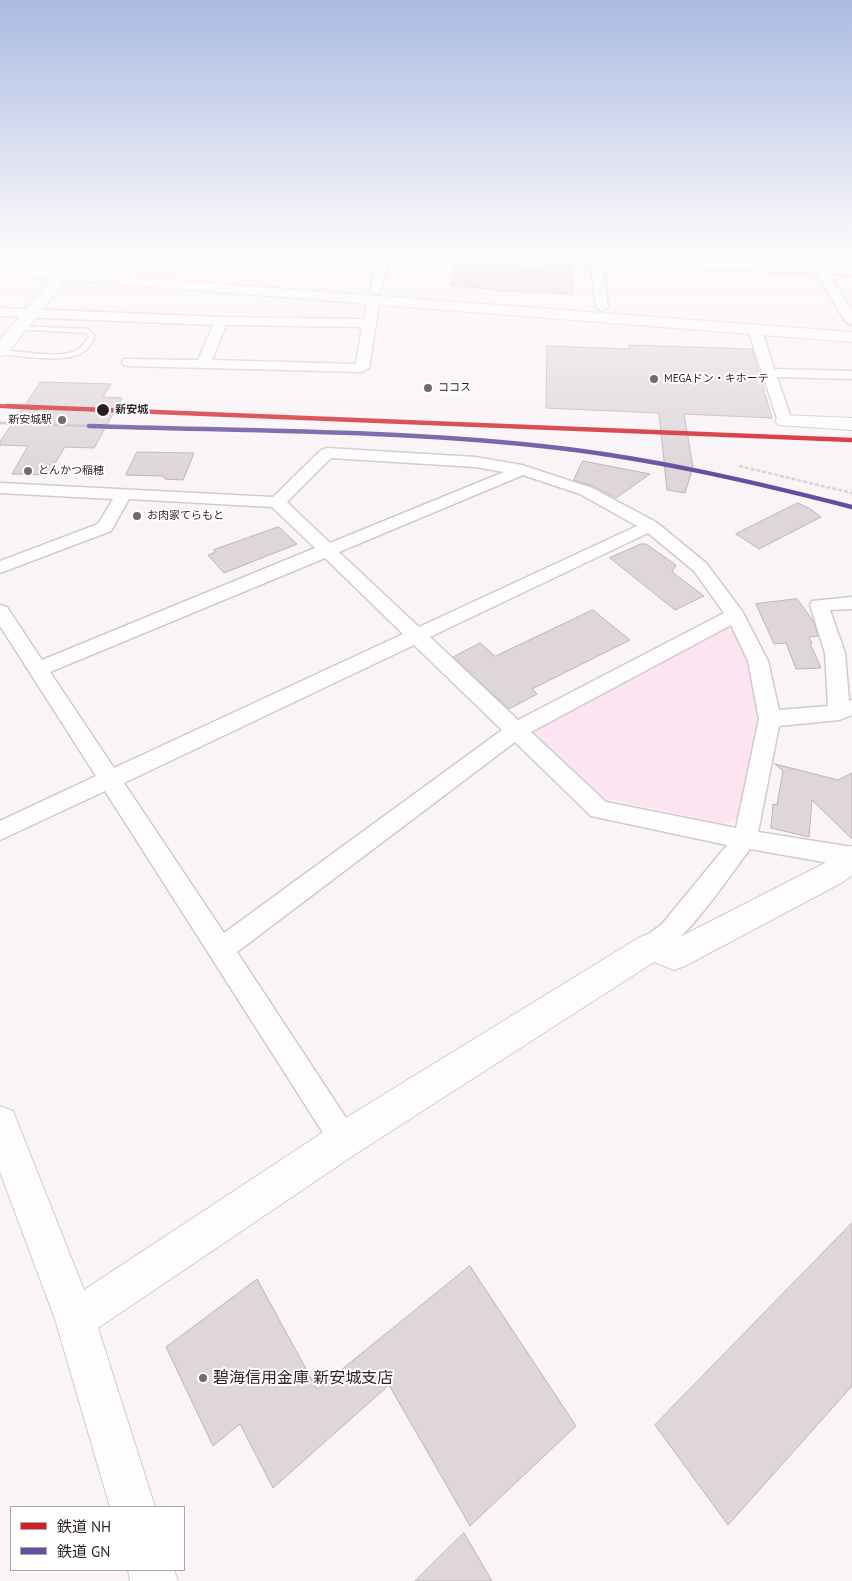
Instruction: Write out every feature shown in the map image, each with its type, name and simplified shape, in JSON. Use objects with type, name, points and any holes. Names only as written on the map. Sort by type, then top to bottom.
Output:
[{"type":"main road","points":[[0,352],[22,325]]},
{"type":"main road","points":[[700,325],[852,336]]},
{"type":"main road","points":[[784,421],[852,424]]},
{"type":"main road","points":[[75,1319],[344,1140],[650,947],[674,956],[834,873],[852,858]]},
{"type":"main road","points":[[0,1124],[75,1319],[132,1506]]},
{"type":"street","points":[[203,364],[219,325]]},
{"type":"street","points":[[129,362],[362,368],[368,325]]},
{"type":"street","points":[[755,330],[784,421]]},
{"type":"street","points":[[769,373],[852,375]]},
{"type":"street","points":[[277,502],[327,453],[422,457],[476,462],[522,470],[586,491],[650,526],[700,567],[735,615],[758,661],[770,719],[745,839],[671,932],[650,947]]},
{"type":"street","points":[[38,670],[522,470]]},
{"type":"street","points":[[0,488],[277,502],[599,810],[852,858]]},
{"type":"street","points":[[0,567],[105,527],[123,495]]},
{"type":"street","points":[[0,831],[650,526]]},
{"type":"street","points":[[770,719],[846,709],[835,653],[819,604],[852,603]]},
{"type":"street","points":[[0,611],[344,1140]]},
{"type":"street","points":[[220,950],[516,730],[735,615]]},
{"type":"lane","points":[[0,352],[64,355],[76,353],[85,347],[92,336],[88,330],[20,328]]},
{"type":"path","points":[[739,466],[852,493]]},
{"type":"shaded area","points":[[722,626],[734,630],[752,673],[758,700],[754,743],[737,818],[726,824],[603,798],[534,735],[537,724]]},
{"type":"building","name":"MEGAドン・キホーテ","points":[[629,345],[752,349],[772,418],[684,414],[693,467],[685,493],[667,490],[659,413],[546,408],[547,346],[630,349]]},
{"type":"building","name":"新安城駅","points":[[41,382],[111,384],[103,397],[122,398],[94,448],[65,447],[48,475],[12,474],[28,446],[0,445],[0,442]]},
{"type":"building","points":[[137,452],[194,453],[183,480],[165,479],[163,476],[126,475]]},
{"type":"building","points":[[583,461],[650,474],[616,498],[593,486],[574,480]]},
{"type":"building","points":[[798,503],[821,517],[759,549],[736,534]]},
{"type":"building","points":[[279,527],[297,544],[224,573],[208,555],[215,552],[214,550]]},
{"type":"building","points":[[641,544],[646,544],[676,565],[672,572],[704,596],[675,610],[610,558]]},
{"type":"building","points":[[797,599],[814,622],[818,636],[809,637],[821,668],[796,669],[786,643],[774,644],[756,604]]},
{"type":"building","points":[[593,610],[630,640],[532,689],[537,694],[509,709],[453,657],[480,643],[495,656]]},
{"type":"building","points":[[775,764],[838,780],[852,773],[852,839],[812,800],[809,837],[771,828],[773,804],[777,805],[783,771]]},
{"type":"building","points":[[852,1223],[852,1386],[728,1525],[655,1425]]},
{"type":"building","points":[[470,1266],[576,1426],[470,1526],[389,1385],[273,1488],[240,1424],[213,1446],[166,1347],[257,1279],[317,1389]]},
{"type":"building","points":[[464,1533],[492,1581],[415,1581]]},
{"type":"railway","points":[[0,423],[89,426]]},
{"type":"rail line","name":"NH","points":[[0,406],[852,440]]},
{"type":"rail line","name":"GN","points":[[89,426],[372,434],[541,446],[659,463],[852,507]]},
{"type":"place","name":"MEGAドン・キホーテ","points":[[654,379]]},
{"type":"place","name":"ココス","points":[[428,388]]},
{"type":"place","name":"新安城","points":[[103,410]]},
{"type":"place","name":"新安城駅","points":[[62,420]]},
{"type":"place","name":"とんかつ稲穂","points":[[28,471]]},
{"type":"place","name":"お肉家てらもと","points":[[137,516]]},
{"type":"place","name":"碧海信用金庫 新安城支店","points":[[203,1378]]}]
